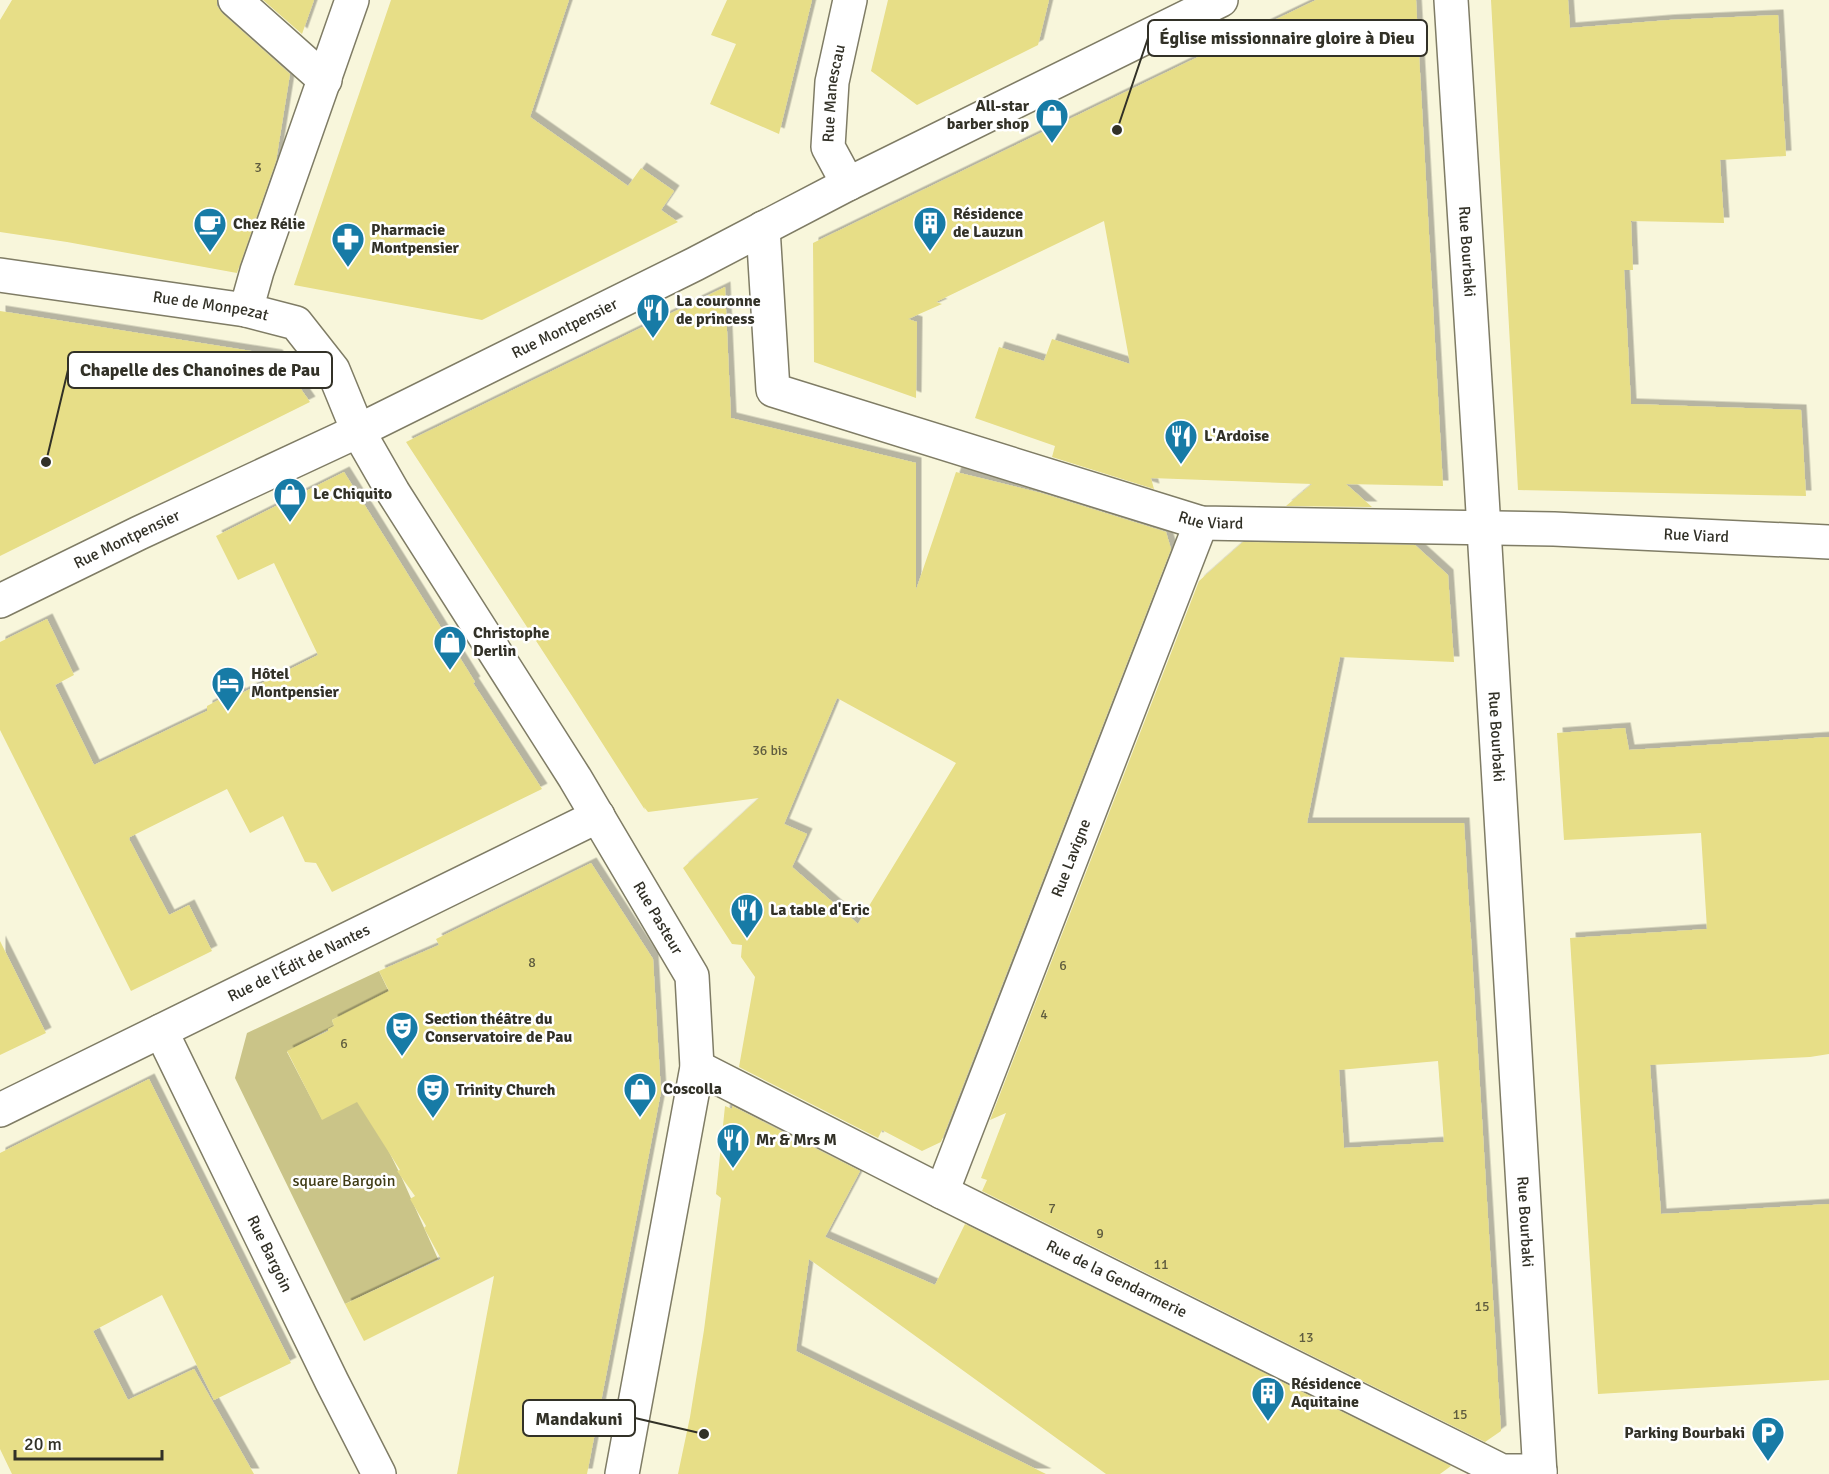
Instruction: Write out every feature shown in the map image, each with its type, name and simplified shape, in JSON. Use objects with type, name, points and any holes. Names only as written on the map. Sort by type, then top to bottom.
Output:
[{"type":"street","points":[[236,0],[325,80]]},
{"type":"street","points":[[246,310],[257,271],[352,0]]},
{"type":"street","name":"Rue Manescau","points":[[848,184],[828,147],[831,82],[850,0]]},
{"type":"street","name":"Rue Montpensier","points":[[0,601],[139,533],[358,431],[848,184],[1221,0]]},
{"type":"street","name":"Rue Bourbaki","points":[[1451,0],[1540,1472]]},
{"type":"street","name":"Rue Viard","points":[[763,228],[773,390],[1201,523],[1484,526],[1829,542]]},
{"type":"street","name":"Rue de Monpezat","points":[[0,275],[246,310],[296,323],[333,370],[358,431]]},
{"type":"street","name":"Rue Pasteur","points":[[358,431],[393,492],[598,816],[692,976],[697,1067],[622,1474]]},
{"type":"street","name":"Rue Lavigne","points":[[942,1192],[1201,523]]},
{"type":"street","name":"Rue de l'Édit de Nantes","points":[[0,1110],[598,816]]},
{"type":"street","name":"Rue Bargoin","points":[[161,1031],[379,1474]]},
{"type":"street","name":"Rue de la Gendarmerie","points":[[697,1067],[942,1192],[1502,1471],[1540,1472]]},
{"type":"green space","name":"square Bargoin","points":[[379,971],[392,998],[332,1020],[334,1026],[287,1052],[322,1119],[361,1095],[438,1259],[345,1304],[235,1078],[247,1033]]},
{"type":"building","points":[[12,0],[217,0],[217,6],[223,14],[290,74],[276,161],[237,273],[0,232],[0,20]]},
{"type":"building","points":[[263,0],[314,0],[302,34]]},
{"type":"building","points":[[391,0],[569,0],[530,117],[628,186],[641,168],[674,191],[661,210],[678,222],[482,320],[294,285]]},
{"type":"building","points":[[727,0],[812,0],[779,134],[710,104],[736,44],[711,35]]},
{"type":"building","points":[[888,0],[1049,0],[1038,45],[917,105],[871,71]]},
{"type":"building","points":[[1316,0],[1416,0],[1443,486],[1346,484],[1372,507],[1286,506],[1312,484],[1151,478],[1154,489],[1052,457],[1055,446],[975,418],[999,347],[1044,361],[1052,339],[1130,364],[1104,221],[936,302],[942,304],[908,319],[917,322],[916,398],[814,362],[813,243]]},
{"type":"building","points":[[1491,0],[1568,0],[1570,28],[1669,20],[1778,15],[1786,156],[1720,160],[1724,223],[1631,221],[1633,270],[1624,270],[1631,404],[1801,410],[1806,496],[1518,490]]},
{"type":"building","points":[[725,287],[731,418],[916,463],[916,590],[956,472],[1041,493],[1166,532],[1171,549],[941,1142],[922,1151],[882,1130],[878,1138],[739,1067],[755,977],[741,957],[742,945],[732,944],[683,868],[759,798],[648,812],[644,807],[645,810],[406,442]],"holes":[[[837,698],[956,763],[858,924],[792,867],[807,834],[784,824]]]},
{"type":"building","points":[[0,311],[277,355],[310,402],[0,556]]},
{"type":"building","points":[[344,472],[475,682],[473,683],[542,789],[332,892],[316,863],[305,862],[283,816],[250,833],[227,789],[129,839],[169,915],[189,905],[212,951],[131,991],[0,730],[0,642],[47,619],[74,675],[55,685],[94,765],[207,711],[207,706],[238,690],[240,694],[318,655],[274,563],[238,580],[216,536]]},
{"type":"building","points":[[1243,542],[1415,545],[1448,575],[1454,662],[1340,657],[1307,823],[1464,823],[1501,1431],[1485,1442],[982,1191],[987,1180],[981,1178],[1006,1113],[990,1120],[1199,581]],"holes":[[[1438,1061],[1444,1142],[1344,1148],[1339,1070]]]},
{"type":"building","points":[[1625,728],[1629,750],[1829,737],[1829,1054],[1810,1057],[1650,1065],[1661,1214],[1829,1204],[1829,1380],[1598,1394],[1570,938],[1707,929],[1701,833],[1564,840],[1557,733]]},
{"type":"building","points":[[591,863],[653,959],[661,1092],[587,1474],[457,1474],[494,1276],[364,1341],[345,1304],[441,1259],[424,1228],[426,1226],[410,1199],[415,1196],[397,1171],[400,1170],[357,1102],[322,1120],[287,1051],[328,1031],[334,1026],[332,1020],[389,991],[379,971],[439,945],[436,939]]},
{"type":"building","points":[[0,941],[46,1033],[0,1055]]},
{"type":"building","points":[[149,1079],[291,1363],[214,1400],[162,1295],[93,1331],[128,1400],[194,1369],[254,1474],[12,1474],[0,1449],[0,1153]]},
{"type":"building","points":[[725,1106],[732,1109],[732,1106],[860,1171],[825,1237],[935,1285],[965,1224],[1451,1466],[1440,1474],[1106,1474],[809,1259],[796,1351],[1046,1474],[678,1474],[704,1330],[721,1198],[716,1194]]},
{"type":"place","name":"Église missionnaire gloire à Dieu","points":[[1117,130]]},
{"type":"place","name":"All-star barber shop","points":[[1052,144]]},
{"type":"place","name":"Résidence de Lauzun","points":[[930,252]]},
{"type":"place","name":"Chez Rélie","points":[[210,253]]},
{"type":"place","name":"Pharmacie Montpensier","points":[[348,268]]},
{"type":"place","name":"La couronne de princess","points":[[653,339]]},
{"type":"place","name":"Chapelle des Chanoines de Pau","points":[[46,462]]},
{"type":"place","name":"L'Ardoise","points":[[1181,465]]},
{"type":"place","name":"Le Chiquito","points":[[290,523]]},
{"type":"place","name":"Christophe Derlin","points":[[450,671]]},
{"type":"place","name":"Hôtel Montpensier","points":[[228,712]]},
{"type":"place","name":"La table d'Eric","points":[[747,939]]},
{"type":"place","name":"Section théâtre du Conservatoire de Pau","points":[[402,1057]]},
{"type":"place","name":"Coscolla","points":[[640,1118]]},
{"type":"place","name":"Trinity Church","points":[[433,1119]]},
{"type":"place","name":"Mr & Mrs M","points":[[733,1169]]},
{"type":"place","name":"Résidence Aquitaine","points":[[1268,1422]]},
{"type":"place","name":"Mandakuni","points":[[704,1434]]},
{"type":"place","name":"Parking Bourbaki","points":[[1768,1462]]}]
